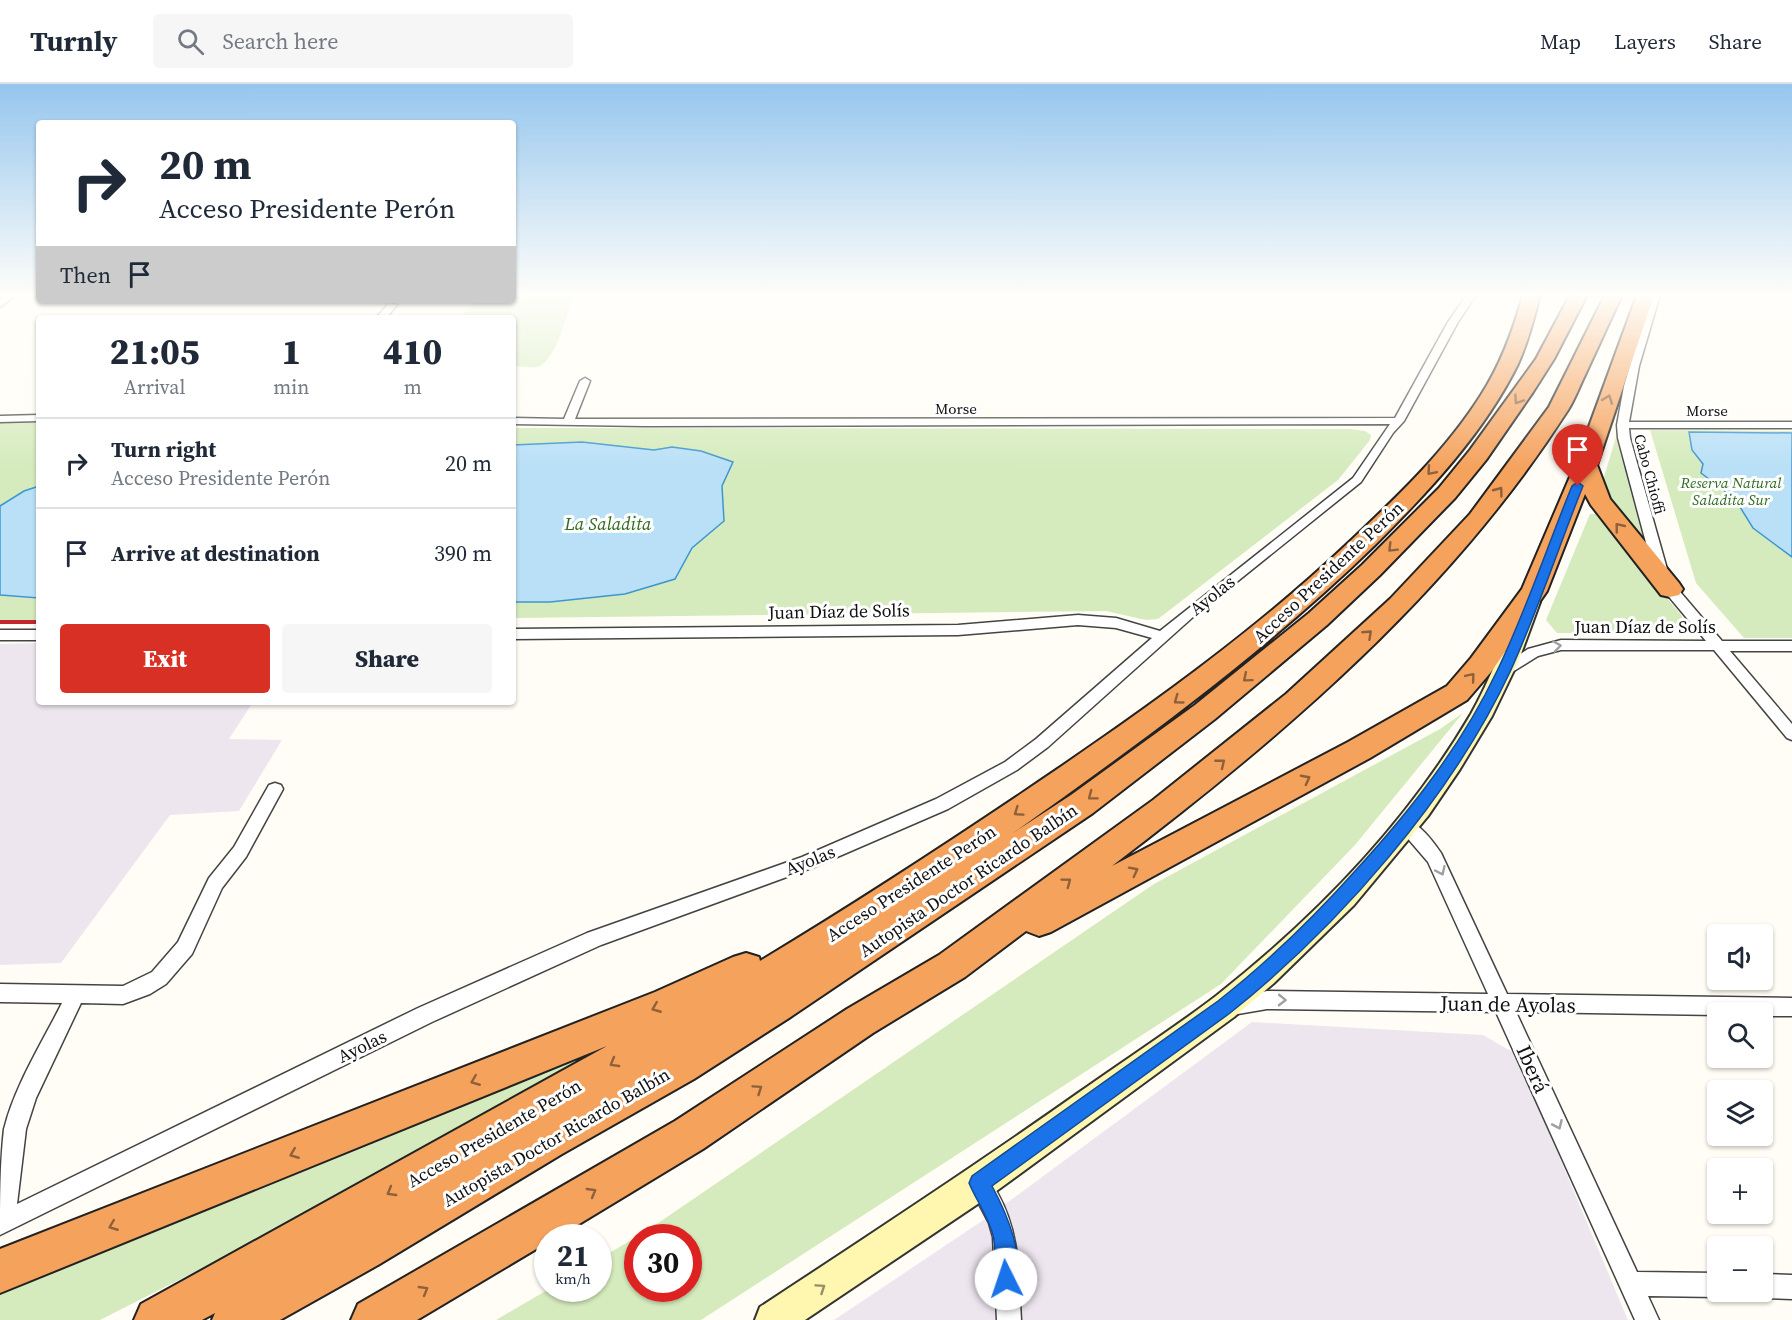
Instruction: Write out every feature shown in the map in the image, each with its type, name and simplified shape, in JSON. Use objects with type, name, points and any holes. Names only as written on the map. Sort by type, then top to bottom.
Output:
[{"type":"highway","name":"Acceso Presidente Perón","points":[[157,1320],[229,1302],[341,1221],[772,972],[957,855],[1123,740],[1226,664],[1302,601],[1408,498],[1456,444],[1506,369],[1513,353]]},
{"type":"highway","name":"Autopista Doctor Ricardo Balbín","points":[[229,1302],[363,1250],[548,1140],[680,1066],[757,1018],[1082,804],[1205,712],[1318,619],[1371,570],[1447,493],[1485,447],[1548,353]]},
{"type":"highway","points":[[951,966],[1164,809],[1296,701],[1399,605],[1478,519],[1532,447],[1559,408],[1586,353]]},
{"type":"highway","points":[[374,1320],[689,1135],[860,1021],[951,966],[1197,838],[1359,750],[1457,693],[1481,665],[1534,591],[1586,465],[1626,353]]},
{"type":"highway","points":[[1586,465],[1599,500],[1670,589]]},
{"type":"highway","points":[[0,1271],[668,1004],[798,944],[898,892]]},
{"type":"main road","points":[[772,1320],[979,1183],[1261,978],[1325,915],[1405,826],[1447,769],[1486,706],[1504,670],[1534,591]]},
{"type":"street","name":"Ayolas","points":[[2,1223],[425,1015],[594,939],[808,862],[942,804],[1011,765],[1042,743],[1163,636],[1357,480],[1398,421],[1436,353]]},
{"type":"street","name":"Cabo Chioffi","points":[[1640,353],[1622,425],[1660,569],[1670,589],[1792,735]]},
{"type":"street","points":[[568,422],[585,381]]},
{"type":"street","points":[[0,419],[36,418]]},
{"type":"street","name":"Morse","points":[[516,421],[1398,421]]},
{"type":"street","name":"Morse","points":[[1622,425],[1792,425]]},
{"type":"street","name":"Juan Díaz de Solís","points":[[516,634],[958,630],[1078,620],[1116,623],[1163,636]]},
{"type":"street","points":[[0,634],[36,634]]},
{"type":"street","name":"Juan Díaz de Solís","points":[[1504,670],[1533,652],[1562,645],[1792,646]]},
{"type":"street","points":[[0,993],[123,995],[143,988],[159,978],[185,948],[215,884],[240,852],[275,789]]},
{"type":"street","name":"Iberá","points":[[1405,826],[1424,843],[1435,858],[1647,1320]]},
{"type":"street","points":[[2,1223],[15,1129],[27,1095],[76,994]]},
{"type":"street","name":"Juan de Ayolas","points":[[1224,1007],[1268,1000],[1792,1007]]},
{"type":"street","points":[[979,1183],[999,1219],[1004,1237],[1009,1320]]},
{"type":"street","points":[[1630,1284],[1707,1285]]},
{"type":"street","points":[[1773,1286],[1792,1287]]},
{"type":"shaded area","points":[[36,643],[36,705],[251,705],[229,739],[282,740],[239,811],[170,815],[61,963],[0,965],[0,644]]},
{"type":"shaded area","points":[[1252,1022],[1483,1035],[1516,1054],[1628,1320],[834,1320],[985,1219]]},
{"type":"green space","points":[[516,353],[552,353],[544,363],[531,367],[516,366]]},
{"type":"green space","points":[[0,421],[36,422],[36,623],[0,624]]},
{"type":"green space","name":"La Saladita","points":[[516,428],[1350,429],[1365,431],[1371,435],[1370,440],[1338,480],[1158,619],[1146,620],[1106,611],[516,618]]},
{"type":"green space","name":"Reserva Natural Saladita Sur","points":[[1650,430],[1792,431],[1792,638],[1744,638],[1696,583]]},
{"type":"green space","points":[[1616,437],[1645,545],[1637,543],[1601,487]]},
{"type":"green space","points":[[1590,514],[1596,514],[1682,616],[1684,629],[1673,633],[1557,633],[1546,620]]},
{"type":"green space","points":[[1463,713],[1355,845],[1221,984],[701,1320],[496,1320],[534,1298],[534,1302],[612,1302],[612,1251],[624,1244],[624,1302],[702,1302],[702,1224],[657,1224],[1154,884],[1440,729]]},
{"type":"green space","points":[[630,1031],[283,1227],[100,1320],[0,1320],[0,1292]]},
{"type":"water","points":[[1689,432],[1792,433],[1792,557],[1753,528],[1735,499],[1701,473],[1703,464],[1692,450]]},
{"type":"water","points":[[582,442],[654,450],[672,447],[701,451],[733,462],[722,486],[724,521],[692,548],[675,579],[625,594],[550,602],[516,602],[516,445]]},
{"type":"water","points":[[36,487],[36,598],[0,595],[0,506],[24,491]]},
{"type":"railway","points":[[0,622],[36,622]]},
{"type":"route","points":[[1006,1279],[1004,1237],[999,1219],[979,1183],[1261,978],[1325,915],[1405,826],[1447,769],[1486,706],[1504,670],[1578,486]]}]
